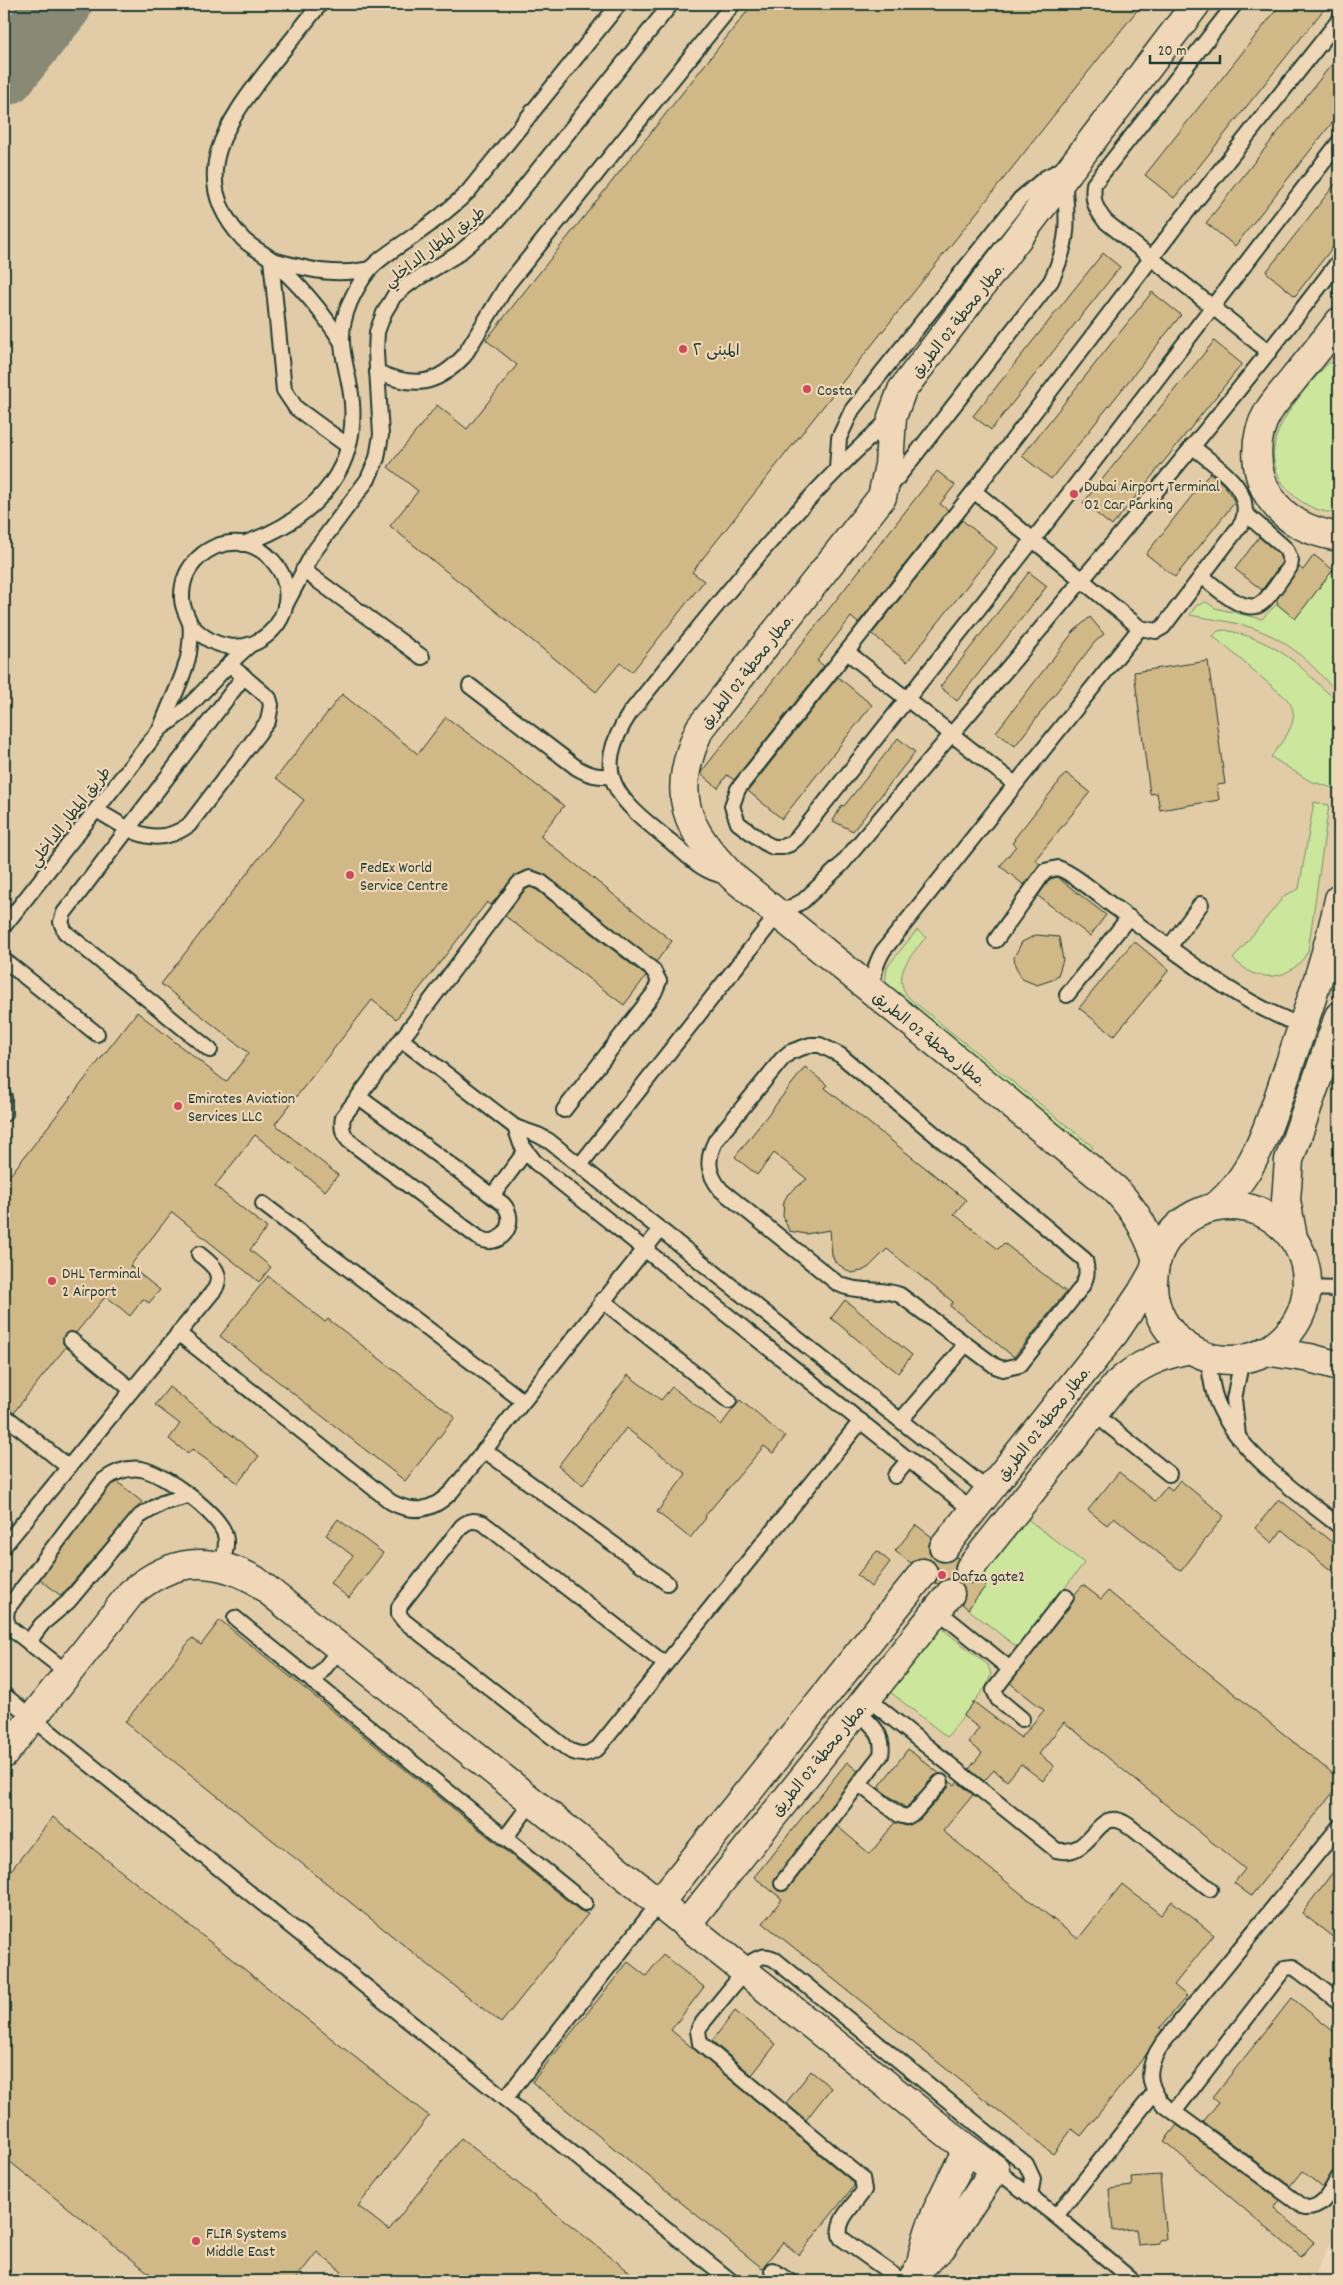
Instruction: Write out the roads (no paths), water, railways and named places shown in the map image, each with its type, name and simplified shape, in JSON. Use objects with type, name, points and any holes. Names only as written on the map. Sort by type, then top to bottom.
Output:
[{"type":"street","name":"مطار محطة 02 الطريق.","points":[[944,1547],[1116,1332],[1142,1292],[1155,1265],[1145,1227],[1131,1206],[1115,1189],[733,877],[711,854],[694,829],[686,809],[684,781],[688,755],[700,728],[882,497],[889,465],[892,417],[902,390],[1196,4]]},
{"type":"street","points":[[1339,322],[1268,413],[1260,431],[1257,451],[1258,470],[1265,489],[1276,506],[1290,520],[1307,530],[1339,537]]},
{"type":"street","points":[[1215,1207],[1227,1198],[1238,1184],[1261,1144],[1303,1026],[1328,948],[1339,899]]},
{"type":"street","points":[[1254,1355],[1278,1343],[1290,1331],[1304,1303],[1307,1288],[1306,1270],[1301,1253],[1293,1238],[1286,1200],[1289,1160],[1339,1016]]},
{"type":"street","points":[[1293,1238],[1272,1218],[1259,1211],[1230,1205],[1200,1212],[1185,1220],[1163,1244],[1155,1265],[1154,1296],[1163,1321],[1175,1336],[1199,1353],[1219,1359],[1254,1355],[1310,1358],[1339,1366]]},
{"type":"street","name":"مطار محطة 02 الطريق.","points":[[970,1568],[1092,1412],[1117,1384],[1131,1371],[1165,1354],[1199,1353]]},
{"type":"street","points":[[981,1501],[1007,1522]]},
{"type":"street","points":[[4,1754],[131,1593],[143,1583],[157,1574],[188,1564],[222,1566],[239,1571],[255,1580],[744,1972],[967,2149],[995,2169],[942,2247],[912,2276]]},
{"type":"street","name":"مطار محطة 02 الطريق.","points":[[659,1903],[923,1573]]},
{"type":"street","name":"مطار محطة 02 الطريق.","points":[[686,1925],[944,1602]]},
{"type":"street","points":[[840,1677],[862,1705]]},
{"type":"street","points":[[912,2276],[929,2230],[967,2149]]},
{"type":"lane","points":[[320,4],[233,117],[220,140],[214,166],[217,193],[226,218],[243,239],[271,260],[309,297],[342,341]]},
{"type":"lane","name":"طريق المطار الداخلي","points":[[243,544],[267,536],[286,526],[312,506],[335,478],[348,446],[352,421],[352,401],[342,357],[342,341],[350,304],[370,269],[444,214],[468,192],[619,4]]},
{"type":"lane","name":"طريق المطار الداخلي","points":[[285,606],[303,570],[360,492],[377,458],[381,435],[377,372],[377,332],[384,313],[394,296],[410,282],[458,254],[498,220],[671,4]]},
{"type":"lane","points":[[377,372],[395,380],[421,383],[433,380],[455,366],[464,356],[508,284],[734,4]]},
{"type":"lane","points":[[1236,4],[1094,184],[1093,197],[1096,210],[1105,221],[1269,352]]},
{"type":"lane","points":[[1339,20],[1152,258],[974,491],[738,789],[732,806],[738,823],[773,847],[782,847],[790,844],[1033,539],[1339,142]]},
{"type":"lane","points":[[837,469],[839,438],[852,410],[1020,199],[1045,178],[1069,171],[1066,240],[1061,261],[1051,281],[882,497]]},
{"type":"lane","points":[[271,260],[331,273],[348,273],[370,269]]},
{"type":"lane","points":[[271,260],[284,390],[296,408],[348,446]]},
{"type":"lane","points":[[580,1166],[778,914],[803,901],[841,865],[1192,446],[1269,352],[1339,261]]},
{"type":"lane","points":[[733,877],[721,875],[700,866],[636,813],[620,797],[611,776],[611,753],[618,731],[630,713],[728,592],[837,469],[892,417]]},
{"type":"lane","points":[[974,491],[1140,628],[1156,631],[1163,627],[1242,523],[1246,514],[1246,503],[1238,487],[1192,446]]},
{"type":"lane","points":[[1202,576],[1238,603],[1246,607],[1255,607],[1262,603],[1290,567],[1291,561],[1286,549],[1246,514]]},
{"type":"lane","points":[[243,544],[257,548],[277,566],[283,578],[286,592],[285,606],[281,619],[263,639],[251,645],[237,648],[224,647],[200,635],[190,624],[185,612],[182,592],[187,572],[194,561],[204,552],[217,546],[243,544]]},
{"type":"lane","points":[[303,570],[422,657]]},
{"type":"lane","name":"طريق المطار الداخلي","points":[[4,926],[161,728],[184,672],[190,640],[190,624]]},
{"type":"lane","points":[[873,991],[873,976],[876,964],[883,951],[1140,628]]},
{"type":"lane","name":"طريق المطار الداخلي","points":[[161,728],[180,715],[229,664],[251,645]]},
{"type":"lane","points":[[847,652],[1015,784]]},
{"type":"lane","points":[[96,810],[138,834],[161,837],[180,831],[194,817],[268,720],[271,713],[268,698],[229,664]]},
{"type":"lane","points":[[210,1050],[65,932],[62,927],[61,917],[244,676]]},
{"type":"lane","points":[[470,686],[577,768],[588,774],[600,777],[611,776]]},
{"type":"lane","points":[[996,940],[1045,871],[1052,868],[1062,870],[1259,1007],[1303,1026]]},
{"type":"lane","points":[[359,1097],[508,1208],[511,1220],[510,1226],[501,1238],[489,1242],[480,1239],[349,1142],[344,1136],[342,1123],[344,1117],[359,1097],[402,1040],[519,884],[530,878],[535,879],[653,970],[658,981],[654,993],[564,1110]]},
{"type":"lane","points":[[1170,946],[1201,904]]},
{"type":"lane","points":[[1067,996],[1129,917]]},
{"type":"lane","points":[[4,960],[97,1034]]},
{"type":"lane","points":[[402,1040],[515,1127],[538,1135],[580,1166],[901,1420],[981,1501]]},
{"type":"lane","points":[[810,1045],[820,1045],[840,1055],[1084,1260],[1087,1269],[1087,1279],[1020,1365],[1012,1368],[995,1366],[966,1344],[900,1295],[884,1290],[853,1290],[837,1283],[721,1190],[712,1179],[708,1166],[710,1152],[716,1140],[782,1059],[790,1052],[810,1045]]},
{"type":"lane","points":[[4,1098],[4,1114]]},
{"type":"lane","points":[[515,1127],[525,1152],[535,1162],[908,1459],[981,1501]]},
{"type":"lane","points":[[492,1196],[525,1152]]},
{"type":"lane","points":[[263,1204],[523,1401]]},
{"type":"lane","points":[[178,1333],[392,1502],[412,1510],[424,1509],[444,1499],[660,1230]]},
{"type":"lane","points":[[4,1546],[218,1284],[217,1271],[199,1254]]},
{"type":"lane","points":[[1307,1288],[1339,1290]]},
{"type":"lane","points":[[602,1300],[729,1401]]},
{"type":"lane","points":[[71,1340],[132,1390]]},
{"type":"lane","points":[[901,1420],[966,1344]]},
{"type":"lane","points":[[1199,1353],[1210,1379],[1216,1401],[1226,1421],[1239,1439],[1281,1480],[1339,1526]]},
{"type":"lane","points":[[1239,1439],[1234,1399],[1236,1379],[1254,1355]]},
{"type":"lane","points":[[1092,1412],[1169,1474]]},
{"type":"lane","points":[[9,1419],[68,1468]]},
{"type":"lane","points":[[665,1664],[483,1523],[475,1520],[462,1526],[399,1607],[399,1615],[404,1621],[568,1750],[578,1755],[589,1754],[598,1748],[861,1421]]},
{"type":"lane","points":[[484,1450],[666,1583]]},
{"type":"lane","points":[[896,1476],[908,1459]]},
{"type":"lane","points":[[68,1673],[9,1627],[6,1618],[7,1608],[104,1480],[115,1473],[127,1469],[141,1469],[161,1478],[188,1496],[213,1515],[221,1524],[226,1536],[226,1548],[222,1566]]},
{"type":"lane","points":[[31,1646],[33,1636],[42,1624],[68,1602],[140,1516],[162,1503],[188,1496]]},
{"type":"lane","points":[[1022,1719],[995,1695],[997,1685],[1066,1597]]},
{"type":"lane","points":[[944,1602],[1010,1669]]},
{"type":"lane","points":[[235,1618],[585,1903]]},
{"type":"lane","points":[[314,1682],[340,1649]]},
{"type":"lane","points":[[4,1695],[731,2281]]},
{"type":"lane","points":[[782,1883],[881,1755],[883,1745],[880,1735],[862,1705]]},
{"type":"lane","points":[[862,1705],[1056,1850],[1064,1852],[1078,1850],[1104,1822],[1117,1820],[1124,1822],[1210,1889]]},
{"type":"lane","points":[[859,1784],[900,1815],[907,1817],[914,1813],[940,1782]]},
{"type":"lane","points":[[505,1838],[532,1802]]},
{"type":"lane","points":[[1339,1827],[1162,2044],[1152,2058],[1150,2076],[1154,2094],[1163,2104],[1305,2208],[1313,2208],[1320,2205],[1339,2177]]},
{"type":"lane","points":[[505,2099],[659,1903]]},
{"type":"lane","points":[[912,2276],[840,2238],[839,2224],[864,2190],[862,2178],[700,2043],[698,2031],[700,2026],[759,1956],[767,1956],[774,1959],[1026,2164],[1033,2179],[1030,2196]]},
{"type":"lane","points":[[1174,2112],[1285,1968],[1293,1967],[1339,2002]]},
{"type":"lane","points":[[1056,2216],[1154,2094]]},
{"type":"lane","points":[[995,2169],[1056,2216],[1133,2281]]},
{"type":"lane","points":[[772,2270],[789,2281]]},
{"type":"place","name":"المبنى ٢","points":[[683,349]]},
{"type":"place","name":"Costa","points":[[807,389]]},
{"type":"place","name":"Dubai Airport Terminal 02 Car Parking","points":[[1074,494]]},
{"type":"place","name":"FedEx World Service Centre","points":[[350,875]]},
{"type":"place","name":"Emirates Aviation Services LLC","points":[[178,1106]]},
{"type":"place","name":"DHL Terminal 2 Airport","points":[[52,1281]]},
{"type":"place","name":"Dafza gate2","points":[[942,1575]]},
{"type":"place","name":"FLIR Systems Middle East","points":[[196,2241]]}]
